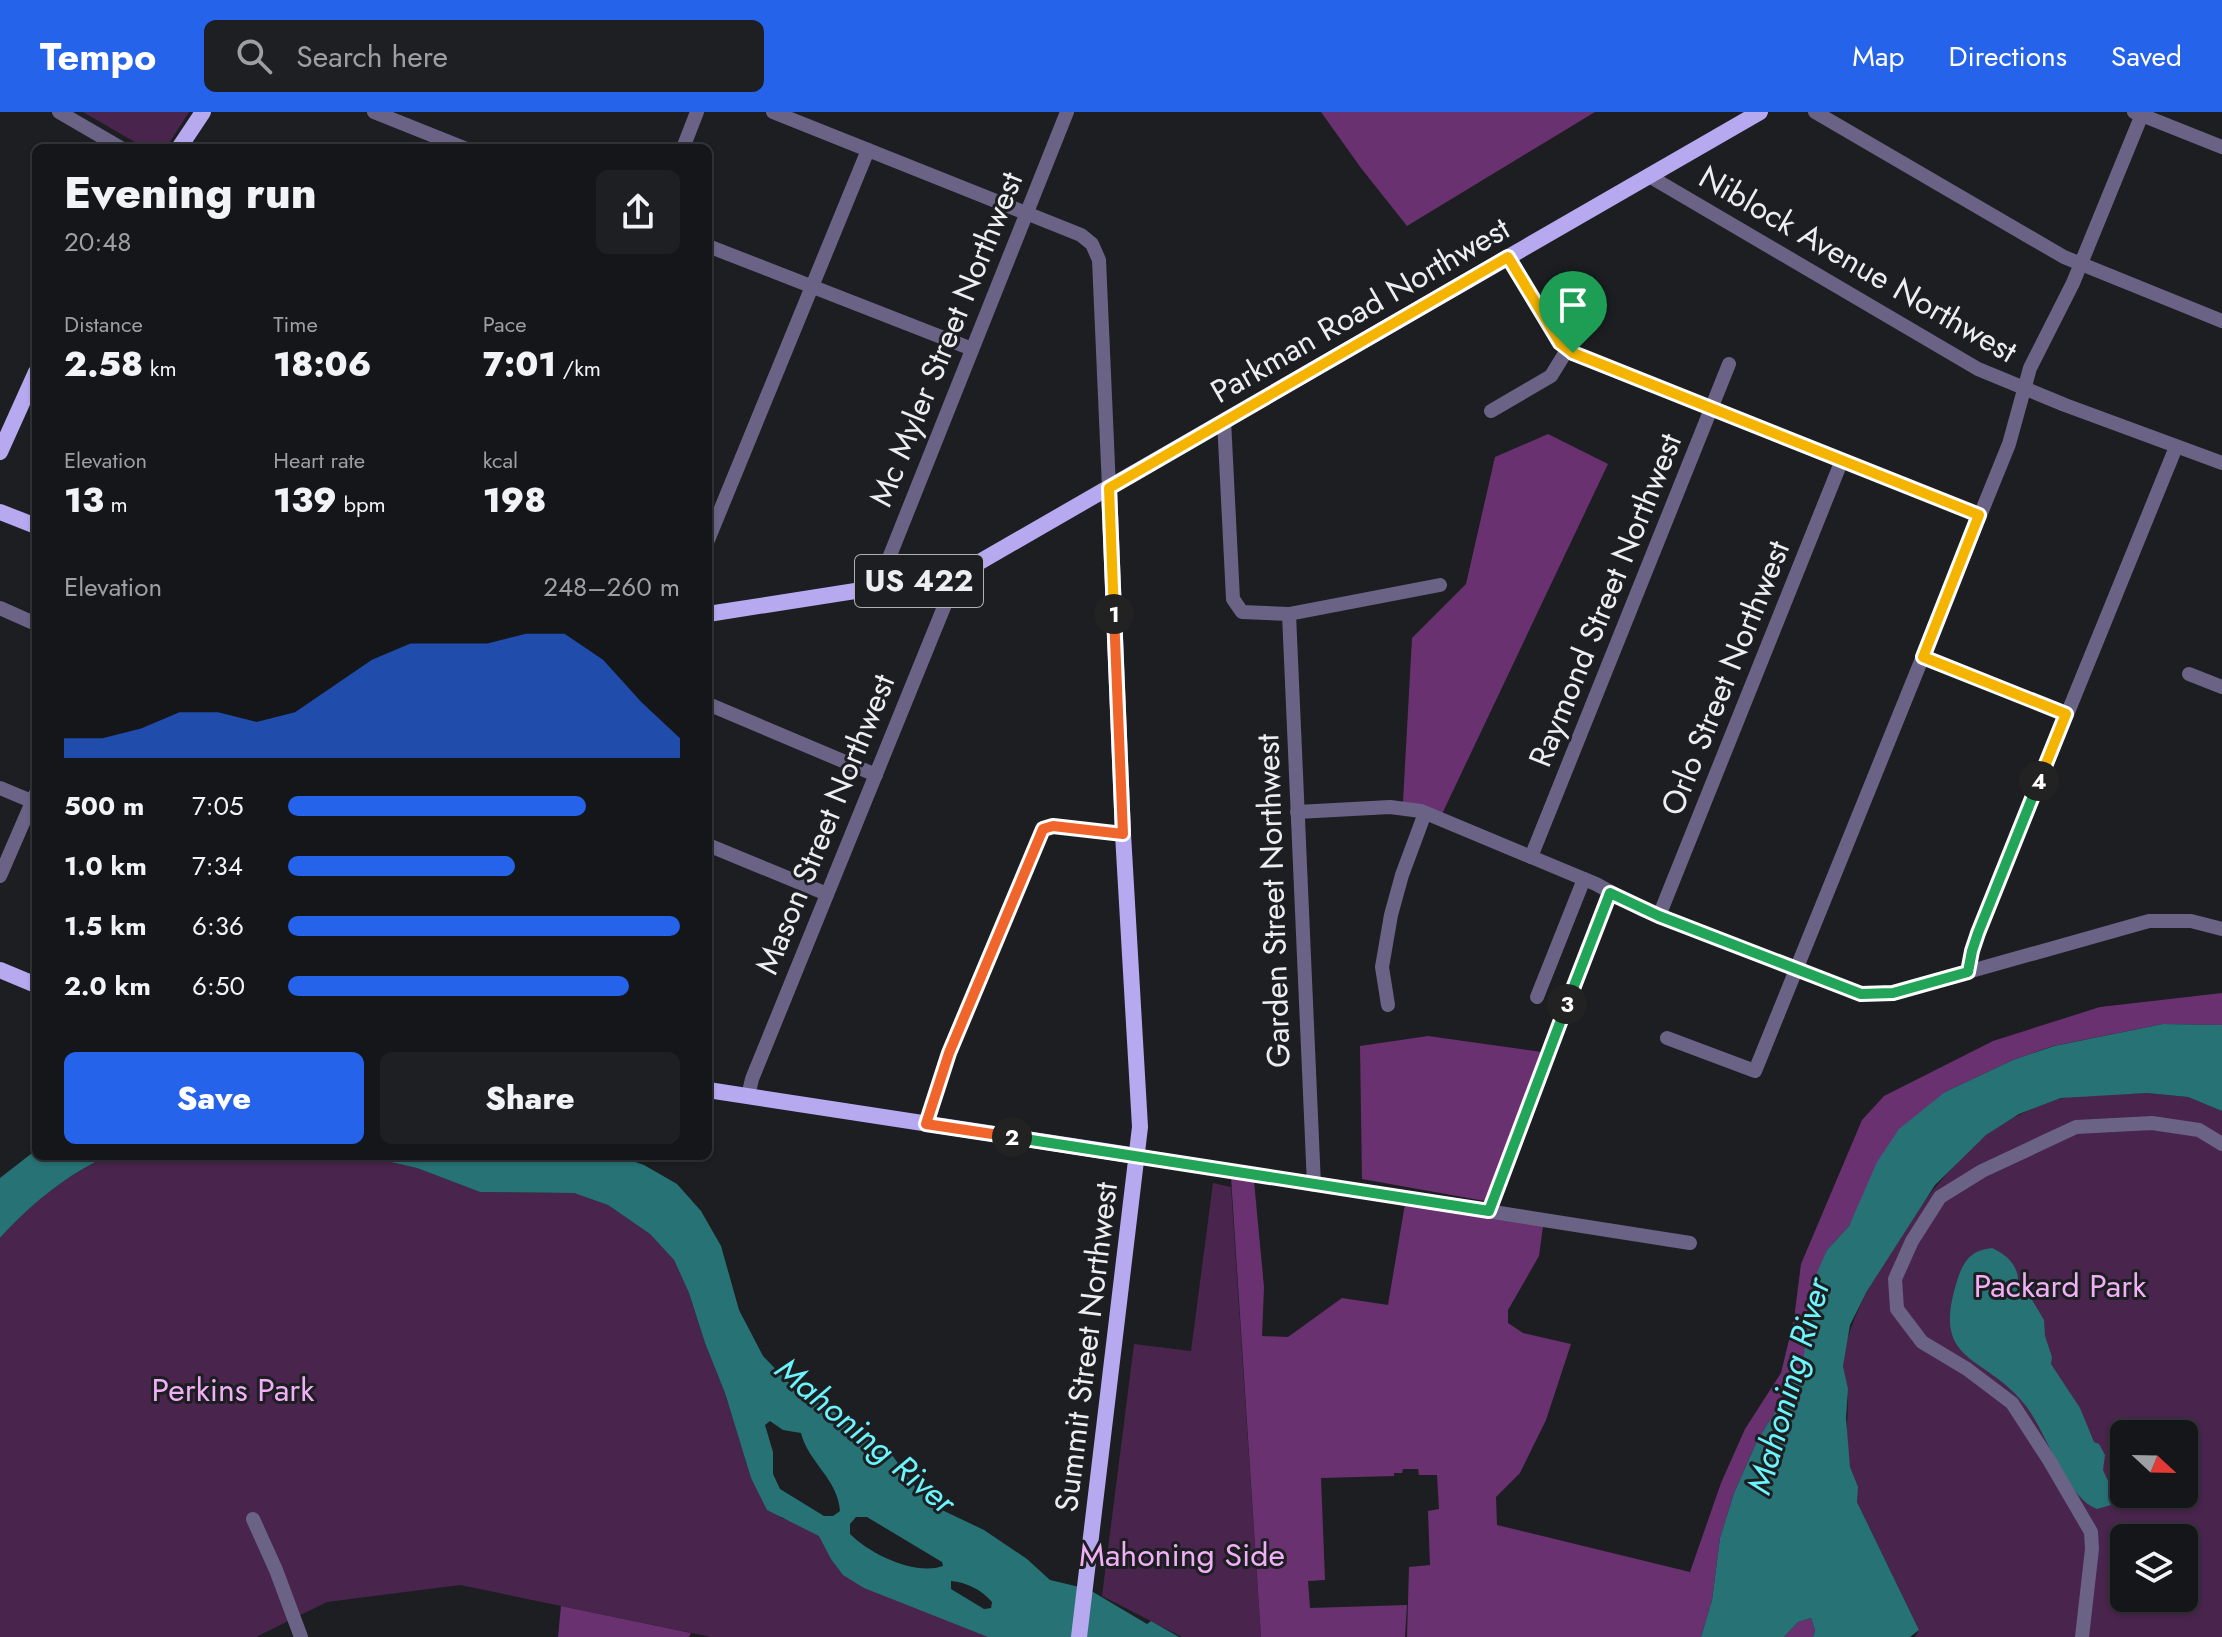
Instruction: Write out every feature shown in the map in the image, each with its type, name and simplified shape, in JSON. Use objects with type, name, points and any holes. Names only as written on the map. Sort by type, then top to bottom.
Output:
[{"type":"main road","points":[[182,144],[203,112]]},
{"type":"main road","name":"Parkman Road Northwest","points":[[712,613],[957,575],[1760,112]]},
{"type":"main road","points":[[0,452],[32,381]]},
{"type":"main road","name":"Summit Street Northwest","points":[[1079,1637],[1140,1127],[1123,834],[1109,488]]},
{"type":"main road","points":[[0,512],[32,524]]},
{"type":"main road","points":[[0,970],[32,983]]},
{"type":"main road","points":[[712,1091],[1137,1156]]},
{"type":"street","points":[[59,112],[114,144]]},
{"type":"street","points":[[374,112],[454,144]]},
{"type":"street","points":[[685,144],[697,112]]},
{"type":"street","points":[[773,112],[1027,213]]},
{"type":"street","name":"Mc Myler Street Northwest","points":[[877,588],[1067,112]]},
{"type":"street","points":[[1815,112],[2033,241],[2080,264],[2222,321]]},
{"type":"street","points":[[1667,1038],[1755,1071],[2015,425],[2023,388],[2080,264],[2140,113],[2222,147]]},
{"type":"street","points":[[712,530],[868,150]]},
{"type":"street","name":"Niblock Avenue Northwest","points":[[1649,176],[1947,353],[2023,388],[2222,463]]},
{"type":"street","name":"Summit Street Northwest","points":[[1027,213],[1081,235],[1096,250],[1099,260],[1109,488]]},
{"type":"street","points":[[712,248],[972,349]]},
{"type":"street","points":[[1508,257],[1567,350],[1979,515]]},
{"type":"street","points":[[1491,411],[1551,376],[1567,350]]},
{"type":"street","name":"Raymond Street Northwest","points":[[1531,857],[1729,364]]},
{"type":"street","points":[[1224,420],[1233,599],[1239,610],[1248,614],[1289,614],[1440,585]]},
{"type":"street","points":[[1968,972],[1978,933],[2176,447]]},
{"type":"street","name":"Orlo Street Northwest","points":[[1659,916],[1842,460]]},
{"type":"street","name":"Mason Street Northwest","points":[[748,1096],[752,1079],[957,575]]},
{"type":"street","points":[[0,608],[32,622]]},
{"type":"street","name":"Garden Street Northwest","points":[[1289,614],[1314,1185]]},
{"type":"street","points":[[1923,657],[2066,714]]},
{"type":"street","points":[[2189,674],[2222,687]]},
{"type":"street","points":[[712,706],[876,775]]},
{"type":"street","points":[[0,788],[32,798]]},
{"type":"street","points":[[0,876],[32,806]]},
{"type":"street","points":[[1297,812],[1390,807],[1425,813],[1584,879],[1659,916],[1852,992],[1882,995],[2149,921],[2191,921],[2222,929]]},
{"type":"street","points":[[1388,1005],[1382,967],[1391,915],[1425,813]]},
{"type":"street","points":[[926,1124],[949,1053],[1043,829],[1053,826],[1123,834]]},
{"type":"street","points":[[712,847],[827,894]]},
{"type":"street","points":[[1537,997],[1584,879]]},
{"type":"street","points":[[1489,1211],[1610,893]]},
{"type":"street","points":[[2082,1637],[2092,1549],[2091,1532],[2012,1403],[1967,1369],[1922,1342],[1897,1309],[1895,1279],[1912,1241],[1940,1197],[1982,1171],[2076,1127],[2152,1123],[2199,1130],[2222,1144]]},
{"type":"street","points":[[1137,1156],[1690,1243]]},
{"type":"street","points":[[253,1519],[301,1637]]},
{"type":"green space","points":[[83,112],[189,112],[169,144],[138,144]]},
{"type":"green space","name":"Packard Park","points":[[2147,1093],[2188,1097],[2222,1111],[2222,1637],[1915,1637],[1919,1630],[1857,1502],[1848,1457],[1848,1398],[1843,1364],[1848,1337],[1860,1306],[1897,1240],[1919,1208],[1965,1154],[1986,1135],[2020,1114],[2056,1100],[2087,1095]]},
{"type":"green space","name":"Perkins Park","points":[[100,1160],[382,1160],[417,1168],[480,1192],[574,1193],[608,1205],[650,1234],[674,1260],[725,1393],[751,1478],[781,1518],[798,1523],[820,1536],[943,1618],[989,1637],[711,1637],[460,1585],[327,1602],[256,1637],[0,1637],[0,1238],[50,1191]]},
{"type":"green space","name":"Mahoning Side","points":[[1213,1183],[1231,1187],[1261,1637],[1182,1637],[1102,1596],[1134,1344],[1191,1351]]},
{"type":"shaded area","points":[[1321,112],[1595,112],[1407,226]]},
{"type":"shaded area","points":[[1548,434],[1608,464],[1442,814],[1403,802],[1412,638],[1466,584],[1495,457]]},
{"type":"shaded area","points":[[2222,993],[2222,1025],[2163,1024],[2053,1046],[2013,1060],[1945,1092],[1862,1200],[1849,1226],[1827,1250],[1802,1368],[1757,1441],[1734,1493],[1720,1538],[1712,1600],[1701,1637],[1407,1637],[1409,1567],[1430,1565],[1428,1511],[1439,1509],[1437,1475],[1419,1475],[1418,1469],[1403,1469],[1402,1473],[1394,1473],[1394,1476],[1321,1478],[1325,1580],[1308,1581],[1310,1608],[1407,1605],[1405,1637],[1261,1637],[1231,1177],[1254,1181],[1264,1287],[1262,1336],[1288,1337],[1342,1298],[1388,1305],[1405,1204],[1543,1226],[1539,1256],[1508,1310],[1508,1323],[1523,1333],[1571,1344],[1546,1420],[1520,1473],[1496,1497],[1497,1525],[1690,1572],[1721,1483],[1745,1429],[1781,1373],[1794,1319],[1801,1264],[1862,1120],[1884,1096],[1993,1041],[2100,1007]]},
{"type":"shaded area","points":[[1428,1036],[1549,1053],[1485,1201],[1362,1179],[1360,1046]]},
{"type":"shaded area","points":[[561,1606],[691,1633],[689,1637],[558,1637]]},
{"type":"shaded area","points":[[1811,1618],[1815,1630],[1813,1637],[1784,1637],[1798,1622]]},
{"type":"water","points":[[2163,1024],[2222,1025],[2222,1111],[2188,1097],[2147,1093],[2061,1098],[2019,1114],[1986,1135],[1935,1185],[1867,1291],[1850,1325],[1843,1366],[1848,1389],[1846,1418],[1850,1467],[1858,1487],[1857,1502],[1919,1630],[1910,1637],[1813,1637],[1815,1630],[1811,1618],[1798,1622],[1784,1637],[1701,1637],[1712,1600],[1720,1538],[1734,1493],[1757,1441],[1802,1368],[1815,1277],[1827,1250],[1849,1226],[1877,1162],[1899,1129],[1945,1092],[2013,1060],[2054,1046]]},
{"type":"water","points":[[32,1153],[32,1160],[100,1160],[50,1191],[0,1238],[0,1178]]},
{"type":"water","points":[[382,1160],[630,1160],[677,1184],[701,1211],[721,1246],[739,1310],[763,1356],[793,1387],[841,1416],[892,1455],[916,1488],[942,1510],[984,1530],[1027,1559],[1050,1580],[1088,1589],[1147,1624],[1151,1621],[1179,1637],[988,1637],[864,1588],[843,1575],[819,1536],[767,1510],[751,1478],[689,1293],[674,1260],[650,1234],[608,1205],[574,1193],[480,1192],[417,1168]],"holes":[[[770,1421],[783,1430],[801,1433],[810,1453],[829,1480],[840,1511],[833,1516],[824,1516],[780,1489],[773,1474],[773,1452],[765,1425]],[[856,1517],[867,1517],[942,1562],[943,1566],[919,1568],[881,1556],[850,1534],[850,1524]],[[951,1581],[973,1587],[992,1602],[991,1608],[984,1609],[951,1589]]]},
{"type":"water","points":[[1992,1248],[2011,1261],[2018,1282],[2022,1283],[2044,1320],[2051,1364],[2080,1408],[2094,1442],[2099,1444],[2105,1455],[2103,1470],[2110,1485],[2110,1505],[2097,1509],[2076,1493],[2026,1406],[2010,1389],[1965,1355],[1956,1343],[1950,1328],[1958,1278],[1966,1261]]},
{"type":"route","points":[[1508,257],[1563,348],[1573,353],[1979,515],[1923,657],[2066,714],[1978,933],[1968,972],[1893,993],[1861,994],[1659,916],[1610,893],[1489,1211],[926,1124],[949,1053],[1043,829],[1053,826],[1123,834],[1109,488],[1508,257]]},
{"type":"water label","name":"Mahoning River","points":[[1788,1386]]},
{"type":"water label","name":"Mahoning River","points":[[866,1435]]}]
